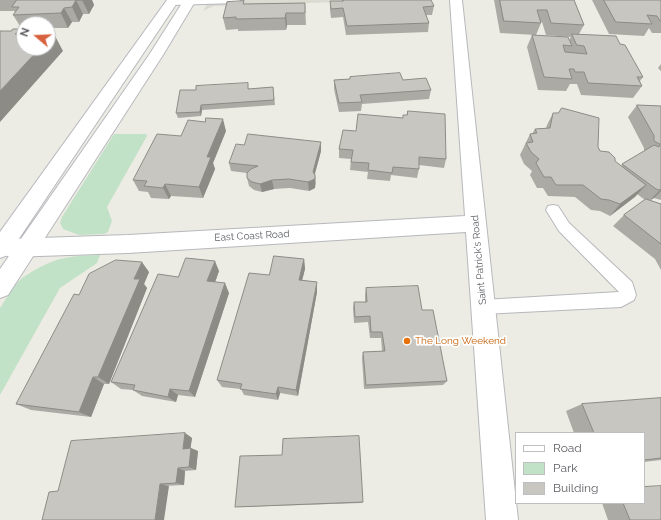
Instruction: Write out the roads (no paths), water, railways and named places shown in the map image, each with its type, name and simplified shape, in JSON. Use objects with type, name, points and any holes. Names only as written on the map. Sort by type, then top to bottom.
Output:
[{"type":"street","name":"Saint Patrick's Road","points":[[456,0],[502,520]]},
{"type":"street","points":[[0,288],[156,55],[181,1]]},
{"type":"street","name":"East Coast Road","points":[[0,249],[181,1]]},
{"type":"street","name":"East Coast Road","points":[[0,249],[476,222]]},
{"type":"lane","points":[[181,1],[237,0]]},
{"type":"lane","points":[[484,307],[621,300],[628,295],[626,287],[564,227],[553,210]]},
{"type":"place","name":"The Long Weekend","points":[[407,341]]}]
